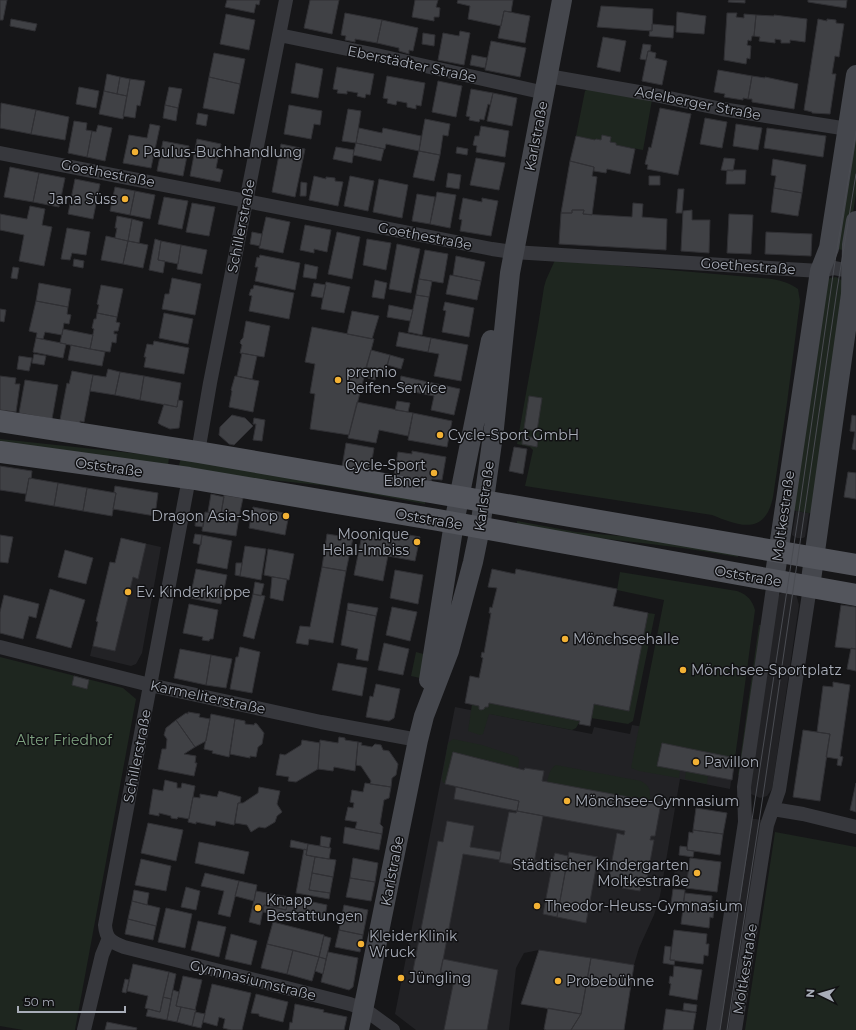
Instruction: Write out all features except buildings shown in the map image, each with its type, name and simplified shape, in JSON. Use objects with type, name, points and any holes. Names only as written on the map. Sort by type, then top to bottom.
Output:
[{"type":"main road","name":"Oststraße","points":[[0,421],[198,452],[856,565]]},
{"type":"main road","name":"Oststraße","points":[[0,452],[189,478],[454,523],[856,595]]},
{"type":"street","name":"Schillerstraße","points":[[198,452],[207,399],[286,0]]},
{"type":"street","name":"Karlstraße","points":[[425,712],[459,497],[492,338],[510,273],[562,0]]},
{"type":"street","name":"Eberstädter Straße","points":[[279,35],[372,54],[546,84]]},
{"type":"street","name":"Moltkestraße","points":[[713,1030],[746,822],[744,787],[778,551],[820,271],[829,248],[856,74]]},
{"type":"street","name":"Adelberger Straße","points":[[546,84],[650,94],[722,109],[848,129]]},
{"type":"street","name":"Goethestraße","points":[[0,153],[492,249],[514,252],[820,271],[834,268],[854,272]]},
{"type":"street","name":"Moltkestraße","points":[[735,1030],[767,826],[779,790],[810,587],[854,272],[852,245],[856,220]]},
{"type":"street","name":"Karlstraße","points":[[359,1030],[418,740],[425,712],[449,651],[473,562],[480,528],[495,420],[510,273]]},
{"type":"street","name":"Schillerstraße","points":[[109,938],[106,933],[105,925],[189,478]]},
{"type":"street","name":"Karmeliterstraße","points":[[0,647],[150,685],[321,722],[418,740]]},
{"type":"street","points":[[773,809],[803,814],[856,827]]},
{"type":"street","points":[[84,1030],[102,955],[109,938]]},
{"type":"street","name":"Gymnasiumstraße","points":[[109,938],[115,943],[124,947],[342,1002],[364,1009],[393,1030]]},
{"type":"shaded area","points":[[796,511],[809,513],[805,537],[803,538],[797,538],[792,535]]},
{"type":"shaded area","name":"Ev. Kinderkrippe","points":[[121,538],[161,547],[142,653],[136,664],[131,666],[90,656],[98,622],[96,621],[110,562],[115,562]]},
{"type":"shaded area","points":[[783,592],[796,594],[799,605],[772,789],[767,796],[760,798],[751,794],[749,781],[777,596]]},
{"type":"shaded area","points":[[455,707],[592,734],[594,727],[630,734],[632,725],[736,742],[730,789],[680,779],[660,896],[654,915],[639,948],[634,965],[539,950],[524,953],[516,968],[509,1030],[416,1030],[395,1014]]},
{"type":"shaded area","points":[[752,819],[761,820],[732,1030],[717,1030]]},
{"type":"shaded area","name":"Städtischer Kindergarten Moltkestraße","points":[[690,858],[721,864],[717,892],[686,888],[686,885],[673,883],[676,861],[689,863]]},
{"type":"green space","points":[[589,88],[652,100],[643,150],[616,145],[616,143],[610,142],[611,137],[602,135],[601,140],[576,136],[585,91]]},
{"type":"green space","points":[[856,100],[856,194],[847,251],[833,248]]},
{"type":"green space","points":[[555,260],[772,279],[786,282],[798,289],[800,301],[787,403],[773,497],[764,518],[757,523],[750,525],[741,524],[712,515],[525,486],[533,450],[530,447],[517,444],[544,287]]},
{"type":"green space","points":[[836,277],[843,281],[814,514],[791,510],[825,282],[830,278]]},
{"type":"green space","points":[[0,439],[169,457],[168,467],[0,442]]},
{"type":"green space","points":[[181,458],[425,499],[425,504],[329,486],[178,469]]},
{"type":"green space","points":[[517,521],[576,532],[642,538],[738,552],[738,557],[682,548],[516,527]]},
{"type":"green space","points":[[620,572],[737,591],[747,596],[751,601],[755,610],[735,758],[662,743],[657,765],[680,770],[679,778],[639,771],[631,768],[664,600],[617,590]]},
{"type":"green space","points":[[648,613],[655,614],[633,721],[628,724],[591,718],[594,704],[629,711]]},
{"type":"green space","points":[[759,625],[762,625],[741,775],[738,775]]},
{"type":"green space","points":[[416,652],[427,655],[420,678],[411,676]]},
{"type":"green space","name":"Alter Friedhof","points":[[0,657],[123,688],[136,699],[75,1030],[23,1030],[0,1026]]},
{"type":"green space","points":[[489,703],[580,721],[576,728],[572,730],[489,714],[483,734],[480,735],[468,731],[472,704],[479,706],[479,709],[488,707]]},
{"type":"green space","points":[[453,739],[482,745],[518,757],[518,768],[453,752],[445,784],[442,781],[442,778],[448,743]]},
{"type":"green space","points":[[556,765],[641,781],[647,785],[649,789],[650,801],[547,782],[551,770]]},
{"type":"green space","points":[[686,771],[708,775],[707,784],[685,779]]},
{"type":"green space","points":[[775,832],[856,847],[856,1030],[745,1030]]},
{"type":"tram line","points":[[720,1030],[798,518],[834,268],[856,131]]},
{"type":"tram line","points":[[727,1030],[837,290],[856,174]]},
{"type":"place","name":"Paulus-Buchhandlung","points":[[135,152]]},
{"type":"place","name":"Jana Süss","points":[[125,199]]},
{"type":"place","name":"premio Reifen-Service","points":[[338,380]]},
{"type":"place","name":"Cycle-Sport GmbH","points":[[440,435]]},
{"type":"place","name":"Cycle-Sport Ebner","points":[[434,473]]},
{"type":"place","name":"Dragon Asia-Shop","points":[[286,516]]},
{"type":"place","name":"Moonique Helal-Imbiss","points":[[417,542]]},
{"type":"place","name":"Ev. Kinderkrippe","points":[[128,592]]},
{"type":"place","name":"Mönchseehalle","points":[[565,639]]},
{"type":"place","name":"Mönchsee-Sportplatz","points":[[683,670]]},
{"type":"place","name":"Pavillon","points":[[696,762]]},
{"type":"place","name":"Mönchsee-Gymnasium","points":[[567,801]]},
{"type":"place","name":"Städtischer Kindergarten Moltkestraße","points":[[697,873]]},
{"type":"place","name":"Theodor-Heuss-Gymnasium","points":[[537,906]]},
{"type":"place","name":"Knapp Bestattungen","points":[[258,908]]},
{"type":"place","name":"KleiderKlinik Wruck","points":[[361,944]]},
{"type":"place","name":"Jüngling","points":[[401,978]]},
{"type":"place","name":"Probebühne","points":[[558,981]]}]
